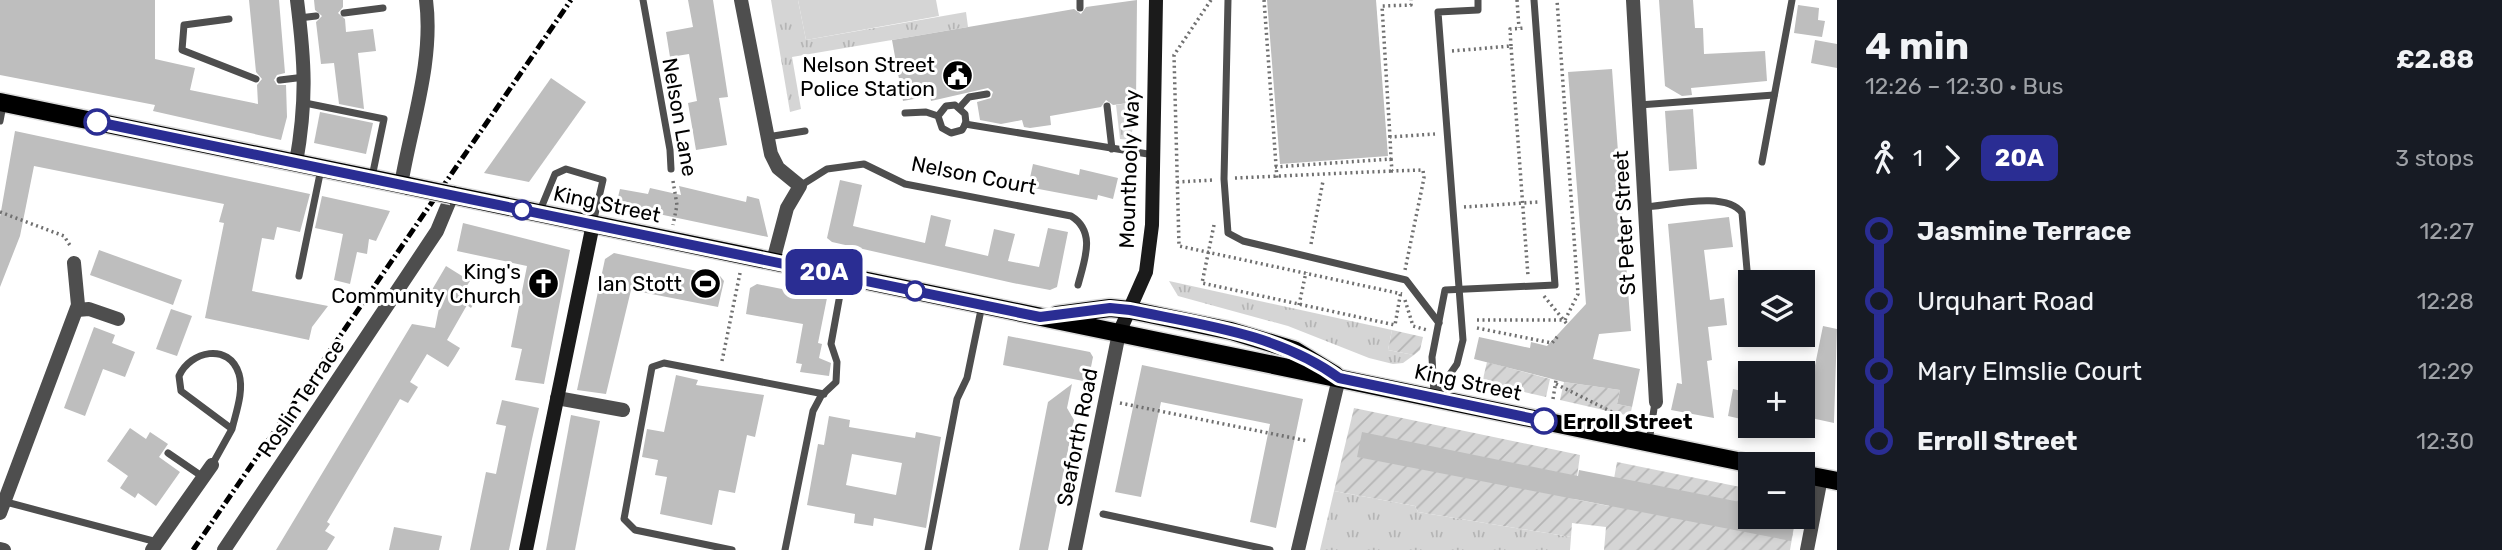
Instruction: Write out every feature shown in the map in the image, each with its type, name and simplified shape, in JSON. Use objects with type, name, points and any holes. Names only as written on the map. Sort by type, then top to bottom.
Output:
[{"type":"main road","name":"Mounthooly Way","points":[[1119,333],[1146,272],[1152,225],[1156,0]]},
{"type":"main road","name":"King Street","points":[[1,109],[321,168],[1738,461]]},
{"type":"main road","points":[[526,550],[593,225]]},
{"type":"main road","name":"King Street","points":[[1040,317],[1110,308],[1130,310],[1276,344],[1316,361],[1339,378]]},
{"type":"street","points":[[296,0],[306,77],[296,163]]},
{"type":"street","points":[[405,186],[424,69],[428,19],[426,0]]},
{"type":"street","points":[[741,0],[766,138],[778,168],[800,186],[787,208],[773,261]]},
{"type":"street","name":"St Peter Street","points":[[1633,0],[1656,401]]},
{"type":"street","name":"Roslin Terrace","points":[[224,550],[437,232],[452,195]]},
{"type":"street","points":[[3,508],[77,310],[79,294],[74,262]]},
{"type":"street","points":[[77,310],[89,309],[118,319]]},
{"type":"street","name":"Seaforth Road","points":[[1075,550],[1119,333]]},
{"type":"street","points":[[1298,550],[1339,378]]},
{"type":"street","points":[[557,398],[623,411]]},
{"type":"street","points":[[155,546],[207,471]]},
{"type":"street","points":[[1807,550],[1813,519],[1829,479]]},
{"type":"lane","name":"Nelson Lane","points":[[643,0],[670,150],[671,169]]},
{"type":"lane","points":[[1228,0],[1224,179],[1227,229],[1237,239],[1403,280],[1439,323]]},
{"type":"lane","points":[[1434,397],[1457,364],[1463,340],[1438,12],[1478,10],[1478,0]]},
{"type":"lane","points":[[1434,397],[1432,357],[1445,290],[1555,285],[1534,0]]},
{"type":"lane","points":[[1762,162],[1792,0]]},
{"type":"lane","points":[[344,13],[383,8]]},
{"type":"lane","points":[[299,18],[316,16]]},
{"type":"lane","points":[[229,19],[184,26],[182,50],[256,79]]},
{"type":"lane","points":[[280,80],[306,77]]},
{"type":"lane","points":[[960,107],[969,97],[986,94]]},
{"type":"lane","points":[[1638,105],[1774,95]]},
{"type":"lane","points":[[305,103],[384,119],[372,179]]},
{"type":"lane","points":[[947,106],[960,107],[965,114],[965,124],[958,132],[948,132],[940,125],[939,116],[947,106]]},
{"type":"lane","points":[[1107,106],[1112,149]]},
{"type":"lane","points":[[905,113],[926,111],[939,116]]},
{"type":"lane","points":[[965,124],[1154,155]]},
{"type":"lane","points":[[766,138],[805,131]]},
{"type":"lane","name":"Nelson Court","points":[[800,186],[827,169],[864,164],[905,184],[1072,216],[1083,225],[1087,237],[1078,285]]},
{"type":"lane","points":[[299,276],[321,168]]},
{"type":"lane","points":[[539,213],[555,174],[566,169],[603,180],[593,225]]},
{"type":"lane","points":[[1644,207],[1721,200],[1737,205],[1742,213],[1747,270]]},
{"type":"lane","points":[[785,550],[813,411],[836,382],[838,370],[831,344],[844,276]]},
{"type":"lane","points":[[928,550],[957,399],[967,378],[982,305]]},
{"type":"lane","points":[[168,453],[207,471],[232,429],[240,387],[236,367],[221,355],[211,353],[194,357],[179,376],[181,391],[232,429]]},
{"type":"lane","points":[[732,550],[635,530],[625,523],[623,514],[652,367],[664,363],[824,394]]},
{"type":"lane","name":"St Peter Street","points":[[1649,443],[1656,401]]},
{"type":"lane","points":[[3,508],[155,546]]},
{"type":"lane","points":[[1103,514],[1270,550]]},
{"type":"path","points":[[1211,0],[1174,55],[1180,246],[1401,293]]},
{"type":"path","points":[[1264,0],[1277,179]]},
{"type":"path","points":[[1392,171],[1382,6],[1411,5],[1411,0]]},
{"type":"path","points":[[1517,0],[1519,28]]},
{"type":"path","points":[[1557,0],[1578,294],[1566,322]]},
{"type":"path","points":[[1452,51],[1511,46],[1527,275],[1566,322]]},
{"type":"path","points":[[1390,136],[1447,134]]},
{"type":"path","points":[[1275,167],[1391,159]]},
{"type":"path","name":"Nelson Lane","points":[[670,240],[677,205],[671,169]]},
{"type":"path","points":[[1178,182],[1423,170],[1424,178],[1395,325],[1202,283],[1209,251]]},
{"type":"path","points":[[1464,207],[1571,200]]},
{"type":"path","points":[[0,212],[64,236],[74,262]]},
{"type":"path","points":[[719,374],[743,255]]},
{"type":"path","points":[[1401,293],[1413,326]]},
{"type":"path","points":[[1477,320],[1566,322]]},
{"type":"path","points":[[1477,328],[1552,343],[1558,336]]},
{"type":"path","points":[[1504,343],[1506,334]]},
{"type":"path","points":[[1553,398],[1556,382],[1612,412]]},
{"type":"path","points":[[1106,400],[1324,444]]},
{"type":"green space","points":[[771,0],[798,0],[806,40],[966,12],[968,27],[792,57],[801,109],[790,112]]},
{"type":"green space","points":[[798,0],[936,0],[939,16],[806,40]]},
{"type":"green space","points":[[1136,102],[1131,140],[1120,139],[1116,105]]},
{"type":"green space","points":[[1169,281],[1392,330],[1388,350],[1414,355],[1403,363],[1393,364],[1369,358],[1288,326],[1178,296]]},
{"type":"green space","points":[[1392,330],[1423,337],[1420,350],[1414,355],[1388,350]]},
{"type":"green space","points":[[1487,362],[1550,379],[1546,397],[1473,380],[1470,376],[1483,379]]},
{"type":"green space","points":[[1564,382],[1620,390],[1617,404],[1632,407],[1630,416],[1560,400]]},
{"type":"green space","points":[[1354,408],[1580,455],[1574,499],[1609,506],[1617,462],[1738,487],[1738,529],[1794,529],[1790,550],[1604,550],[1606,527],[1572,523],[1571,537],[1418,512],[1415,506],[1334,491]]},
{"type":"green space","points":[[1334,491],[1415,506],[1418,512],[1571,537],[1570,550],[1320,550]]},
{"type":"building","points":[[0,0],[155,0],[155,59],[195,68],[190,90],[258,104],[257,85],[262,79],[256,72],[249,0],[279,0],[285,73],[277,75],[274,80],[277,85],[286,85],[287,117],[281,140],[153,111],[155,105],[0,75]]},
{"type":"building","points":[[314,0],[343,0],[343,7],[338,13],[345,19],[346,32],[373,29],[376,51],[358,53],[364,109],[339,104],[334,63],[321,64],[316,22],[322,16],[315,10]]},
{"type":"building","points":[[688,0],[713,0],[728,97],[719,98],[727,145],[696,150],[688,103],[697,101],[689,54],[670,57],[666,32],[693,27]]},
{"type":"building","points":[[1137,0],[1136,102],[1113,105],[1106,100],[1101,107],[1050,116],[1051,125],[1030,128],[1024,127],[1022,120],[1001,124],[980,120],[977,102],[991,98],[993,92],[988,88],[931,101],[930,96],[903,101],[892,40],[1074,9],[1081,14],[1086,7]]},
{"type":"building","points":[[1267,0],[1376,0],[1388,156],[1280,164]]},
{"type":"building","points":[[1659,0],[1693,0],[1695,28],[1703,28],[1704,54],[1765,51],[1767,81],[1691,88],[1692,95],[1682,96],[1665,86]]},
{"type":"building","points":[[1798,5],[1819,8],[1818,20],[1825,21],[1822,37],[1794,33]]},
{"type":"building","points":[[1815,40],[1837,44],[1837,68],[1811,63]]},
{"type":"building","points":[[1612,69],[1631,331],[1599,334],[1593,359],[1640,369],[1632,407],[1617,404],[1620,390],[1564,382],[1474,359],[1479,337],[1530,348],[1531,342],[1547,346],[1586,304],[1568,72]]},
{"type":"building","points":[[551,78],[586,102],[529,182],[484,173]]},
{"type":"building","points":[[1693,109],[1697,169],[1669,171],[1665,111]]},
{"type":"building","points":[[320,112],[373,123],[366,154],[314,143]]},
{"type":"building","points":[[15,131],[310,194],[300,232],[277,227],[274,240],[262,238],[252,291],[328,306],[312,327],[309,340],[205,318],[224,223],[219,222],[224,204],[34,166],[20,236],[0,287],[0,217]]},
{"type":"building","points":[[1033,164],[1079,175],[1080,169],[1118,178],[1113,199],[1098,195],[1097,200],[1028,187]]},
{"type":"building","points":[[840,180],[862,185],[853,226],[925,243],[931,215],[951,220],[945,246],[988,256],[994,229],[1015,234],[1008,261],[1039,267],[1048,228],[1068,232],[1057,287],[1050,290],[1013,283],[832,242],[827,238]]},
{"type":"building","points":[[679,186],[746,202],[747,196],[759,199],[768,237],[616,205],[620,189],[648,194],[650,188],[681,195]]},
{"type":"building","points":[[322,196],[390,211],[376,241],[369,239],[367,254],[357,252],[350,284],[334,280],[343,234],[315,228]]},
{"type":"building","points":[[1729,217],[1733,247],[1704,250],[1710,300],[1724,298],[1727,325],[1708,327],[1712,360],[1707,361],[1714,418],[1671,410],[1677,383],[1682,384],[1668,224]]},
{"type":"building","points":[[463,223],[570,250],[544,384],[515,380],[522,349],[511,347],[527,266],[457,251]]},
{"type":"building","points":[[99,250],[182,280],[173,305],[90,275]]},
{"type":"building","points":[[614,253],[720,276],[724,281],[718,307],[631,290],[606,394],[577,390],[605,259]]},
{"type":"building","points":[[446,266],[470,281],[466,287],[479,295],[471,308],[467,305],[447,340],[460,348],[448,367],[427,354],[410,382],[418,387],[408,403],[400,399],[327,522],[330,524],[325,531],[335,537],[327,550],[276,550],[412,324],[435,328],[440,303],[426,300]]},
{"type":"building","points":[[757,284],[827,298],[818,343],[822,344],[819,358],[831,363],[829,376],[800,372],[802,364],[796,363],[803,324],[746,314],[750,288]]},
{"type":"building","points":[[171,309],[192,316],[177,356],[156,349]]},
{"type":"building","points":[[1823,326],[1837,329],[1834,423],[1815,419],[1815,365]]},
{"type":"building","points":[[94,327],[115,335],[112,343],[135,352],[125,377],[103,369],[85,416],[64,408]]},
{"type":"building","points":[[1008,336],[1090,352],[1093,357],[1088,382],[1003,365]]},
{"type":"building","points":[[1142,365],[1303,399],[1276,528],[1250,522],[1270,424],[1161,402],[1141,497],[1115,492]]},
{"type":"building","points":[[676,375],[698,380],[696,385],[764,395],[755,437],[747,435],[735,493],[719,490],[712,525],[660,514],[667,477],[655,475],[658,460],[642,457],[647,429],[664,432]]},
{"type":"building","points":[[1072,384],[1067,408],[1074,420],[1048,550],[1019,550],[1048,402]]},
{"type":"building","points":[[1733,389],[1738,390],[1738,418],[1728,416]]},
{"type":"building","points":[[502,400],[539,408],[509,550],[470,550],[486,472],[496,474],[506,426],[496,424]]},
{"type":"building","points":[[571,415],[600,421],[575,550],[546,550]]},
{"type":"building","points":[[829,416],[850,420],[849,427],[915,438],[916,432],[941,437],[926,528],[874,518],[873,526],[854,523],[855,514],[807,505],[818,444],[824,445]],"holes":[[[852,454],[902,463],[896,495],[846,485]]]},
{"type":"building","points":[[130,428],[146,439],[150,432],[168,444],[159,457],[180,472],[156,506],[138,493],[135,498],[120,488],[128,476],[107,461]]},
{"type":"building","points":[[1362,432],[1578,476],[1579,470],[1738,502],[1738,529],[1793,529],[1791,541],[1357,457]]},
{"type":"building","points":[[394,527],[442,536],[439,550],[389,550]]},
{"type":"railway","points":[[193,550],[571,0]]},
{"type":"bus line","name":"20A","points":[[97,122],[1040,317],[1110,308],[1130,310],[1231,331],[1276,344],[1316,361],[1339,378],[1544,421]]},
{"type":"place","name":"Nelson Street Police Station","points":[[958,76]]},
{"type":"place","name":"King's Community Church","points":[[544,283]]},
{"type":"place","name":"Ian Stott","points":[[705,283]]},
{"type":"place","name":"Erroll Street","points":[[1544,421]]}]
